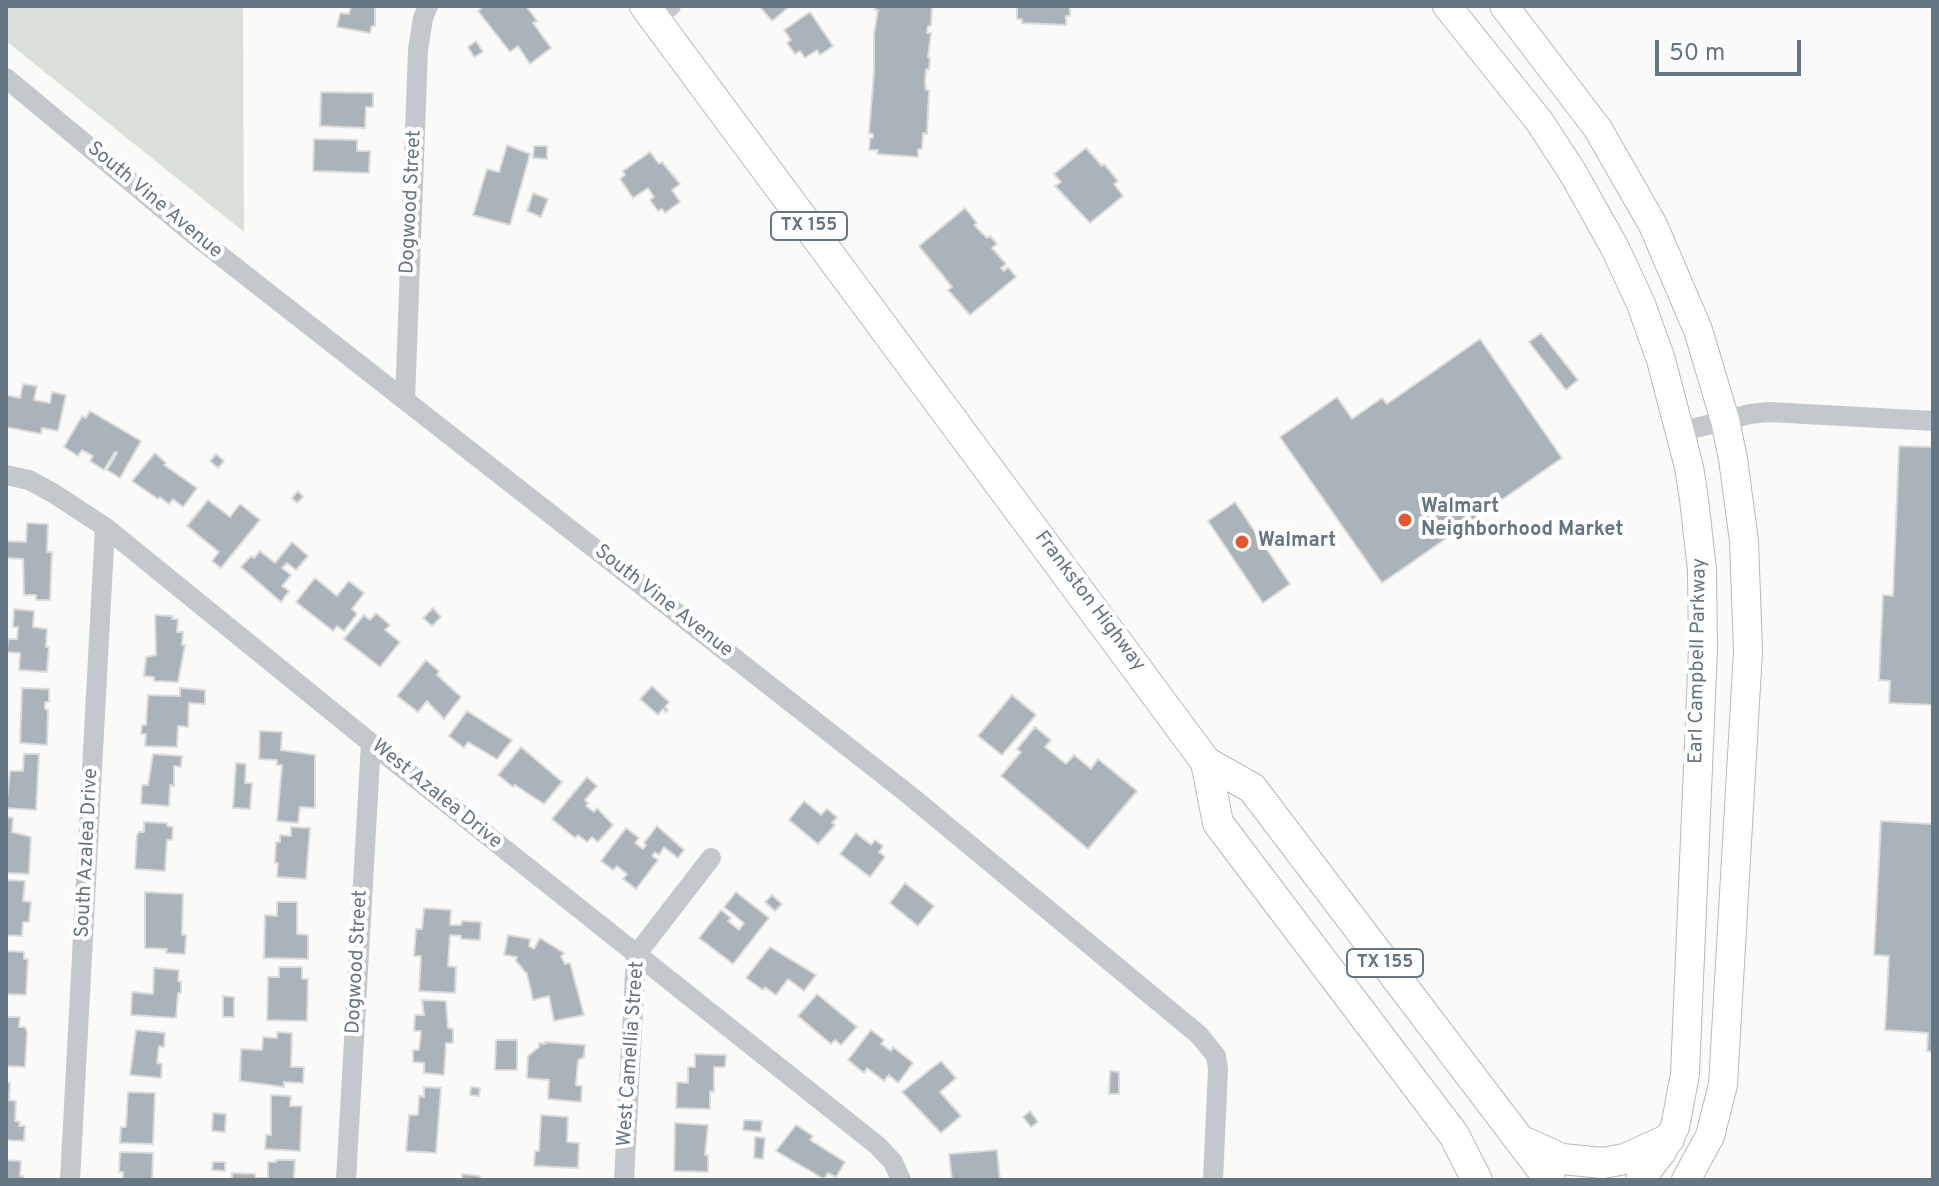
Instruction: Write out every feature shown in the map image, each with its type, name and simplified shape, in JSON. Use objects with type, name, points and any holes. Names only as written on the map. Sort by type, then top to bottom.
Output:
[{"type":"main road","name":"Earl Campbell Parkway","points":[[1447,6],[1539,121],[1588,197],[1615,248],[1641,304],[1665,375],[1689,467],[1699,530],[1704,607],[1683,1094],[1669,1139],[1640,1180]]},
{"type":"main road","points":[[1504,6],[1590,118],[1636,193],[1684,292],[1698,330],[1725,420],[1733,459],[1744,541],[1748,651],[1732,924],[1720,1104],[1703,1152],[1686,1180]]},
{"type":"main road","name":"Frankston Highway","points":[[656,10],[1206,762],[1252,788],[1550,1180]]},
{"type":"main road","points":[[1703,649],[1748,651]]},
{"type":"main road","name":"TX 155","points":[[1206,762],[1218,823],[1488,1180]]},
{"type":"main road","points":[[1697,784],[1740,788]]},
{"type":"main road","points":[[1695,838],[1737,838]]},
{"type":"main road","points":[[1692,920],[1732,924]]},
{"type":"main road","points":[[1454,1135],[1477,1180]]},
{"type":"main road","points":[[1517,1139],[1562,1159],[1589,1163],[1625,1159],[1669,1139]]},
{"type":"street","name":"Dogwood Street","points":[[405,400],[418,50],[428,6]]},
{"type":"street","name":"South Vine Avenue","points":[[6,78],[203,242],[908,794],[1199,1035],[1216,1056],[1218,1069],[1213,1180]]},
{"type":"street","points":[[1680,432],[1750,414],[1786,412],[1933,421]]},
{"type":"street","name":"West Azalea Drive","points":[[6,475],[29,480],[105,527],[859,1131],[893,1162],[901,1180]]},
{"type":"street","name":"South Azalea Drive","points":[[70,1180],[105,527]]},
{"type":"street","name":"Dogwood Street","points":[[346,1180],[371,743]]},
{"type":"street","name":"West Camellia Street","points":[[624,1180],[636,955],[711,858]]},
{"type":"shaded area","points":[[6,6],[243,6],[244,232],[6,41]]},
{"type":"building","points":[[351,6],[375,6],[375,26],[372,26],[370,33],[337,27],[340,13],[349,14]]},
{"type":"building","points":[[484,6],[526,6],[537,21],[533,23],[551,48],[530,64],[518,46],[510,52],[478,11]]},
{"type":"building","points":[[759,6],[790,6],[772,21]]},
{"type":"building","points":[[875,6],[932,6],[931,26],[928,26],[927,33],[931,33],[929,70],[926,69],[925,83],[926,90],[929,90],[927,134],[923,133],[918,157],[877,154],[878,150],[869,150],[870,138],[873,138],[873,134],[869,133],[878,10]]},
{"type":"building","points":[[1070,6],[1070,16],[1066,16],[1066,25],[1022,23],[1022,19],[1017,19],[1017,8]]},
{"type":"building","points":[[810,12],[833,46],[820,55],[817,50],[805,58],[800,51],[795,54],[787,43],[791,40],[784,30]]},
{"type":"building","points":[[476,41],[483,52],[474,57],[468,47]]},
{"type":"building","points":[[321,92],[373,93],[373,107],[366,107],[365,128],[320,126]]},
{"type":"building","points":[[314,139],[357,140],[357,151],[370,151],[369,173],[313,171]]},
{"type":"building","points":[[507,145],[530,154],[510,225],[473,215],[487,169],[499,172]]},
{"type":"building","points":[[534,146],[547,146],[547,159],[533,158]]},
{"type":"building","points":[[1086,148],[1118,181],[1114,184],[1123,196],[1090,223],[1055,186],[1061,182],[1054,174]]},
{"type":"building","points":[[650,152],[680,184],[672,190],[680,202],[665,213],[662,209],[658,211],[650,200],[654,197],[648,188],[633,198],[620,179],[625,175],[623,171]]},
{"type":"building","points":[[533,193],[548,199],[541,217],[527,211]]},
{"type":"building","points":[[965,208],[977,223],[974,225],[997,244],[992,248],[1006,264],[1001,268],[1004,271],[1008,267],[1016,277],[970,315],[948,290],[952,287],[919,246]]},
{"type":"building","points":[[1541,333],[1578,380],[1566,390],[1529,342]]},
{"type":"building","name":"Walmart Neighborhood Market","points":[[1480,339],[1562,458],[1382,583],[1280,437],[1337,397],[1352,419],[1382,398],[1387,404]]},
{"type":"building","points":[[23,384],[37,386],[34,400],[50,403],[52,392],[66,395],[58,431],[42,428],[41,434],[6,427],[6,395],[20,398]]},
{"type":"building","points":[[90,411],[141,441],[120,478],[107,470],[117,453],[104,470],[90,461],[93,456],[82,450],[78,456],[64,447],[82,416],[86,418]]},
{"type":"building","points":[[1899,446],[1933,447],[1933,705],[1889,703],[1890,681],[1879,680],[1883,595],[1893,596]]},
{"type":"building","points":[[155,453],[166,463],[164,465],[197,488],[183,507],[173,499],[169,504],[160,497],[158,499],[132,481]]},
{"type":"building","points":[[216,454],[224,461],[218,468],[210,461]]},
{"type":"building","points":[[298,491],[303,497],[297,503],[292,498]]},
{"type":"building","points":[[208,500],[230,517],[240,504],[260,520],[221,568],[212,561],[219,552],[187,526]]},
{"type":"building","name":"Walmart","points":[[1235,502],[1290,584],[1263,603],[1208,521]]},
{"type":"building","points":[[27,523],[48,524],[47,552],[52,552],[50,600],[36,600],[36,595],[24,595],[23,559],[6,558],[6,541],[26,542]]},
{"type":"building","points":[[292,542],[308,556],[296,570],[287,563],[282,568],[291,575],[282,586],[289,591],[281,602],[241,567],[260,551],[275,563]]},
{"type":"building","points":[[315,578],[337,596],[349,581],[364,593],[352,609],[357,614],[344,631],[337,626],[333,631],[296,602]]},
{"type":"building","points":[[433,608],[441,617],[432,626],[423,618]]},
{"type":"building","points":[[14,609],[34,611],[33,627],[47,629],[47,672],[19,670],[20,653],[7,652],[8,639],[17,639],[18,627],[13,627]]},
{"type":"building","points":[[376,613],[390,625],[385,630],[400,642],[380,667],[344,639],[364,615],[370,620]]},
{"type":"building","points":[[155,615],[178,619],[177,632],[183,632],[182,645],[185,645],[178,682],[154,681],[154,677],[144,676],[146,657],[156,655]]},
{"type":"building","points":[[426,660],[461,697],[444,719],[427,701],[418,712],[397,696]]},
{"type":"building","points":[[652,686],[669,702],[665,707],[668,710],[663,709],[658,715],[640,699]]},
{"type":"building","points":[[22,688],[49,689],[49,702],[45,702],[45,709],[48,710],[47,745],[20,743]]},
{"type":"building","points":[[180,688],[205,690],[205,704],[189,703],[188,727],[178,726],[177,747],[145,746],[146,734],[141,734],[142,725],[146,725],[148,695],[180,696]]},
{"type":"building","points":[[1012,695],[1036,715],[1002,755],[978,736]]},
{"type":"building","points":[[467,711],[512,740],[497,759],[468,742],[464,748],[449,736]]},
{"type":"building","points":[[1035,727],[1051,740],[1045,747],[1066,764],[1074,755],[1091,769],[1098,759],[1137,791],[1088,849],[1001,776],[1021,752],[1017,749]]},
{"type":"building","points":[[260,731],[282,732],[281,750],[315,755],[315,808],[300,807],[298,823],[277,821],[282,765],[277,765],[277,760],[259,759]]},
{"type":"building","points":[[521,747],[562,782],[544,804],[498,775]]},
{"type":"building","points":[[24,754],[39,754],[36,810],[6,808],[10,771],[23,771]]},
{"type":"building","points":[[153,754],[182,756],[181,767],[174,766],[174,786],[170,785],[169,806],[141,804],[142,785],[148,785]]},
{"type":"building","points":[[236,763],[246,764],[245,783],[252,783],[250,809],[233,808]]},
{"type":"building","points":[[587,777],[597,786],[585,800],[588,803],[586,806],[594,812],[597,808],[613,825],[598,842],[592,837],[587,842],[578,835],[575,838],[552,819]]},
{"type":"building","points":[[804,801],[821,815],[827,809],[837,817],[832,823],[835,825],[818,844],[789,820]]},
{"type":"building","points":[[6,817],[13,818],[12,832],[31,837],[29,874],[6,873]]},
{"type":"building","points":[[1881,821],[1933,824],[1933,1052],[1927,1051],[1928,1033],[1885,1030],[1889,956],[1874,955]]},
{"type":"building","points":[[144,822],[167,823],[167,826],[173,827],[172,840],[167,840],[165,871],[135,869],[137,835],[144,832]]},
{"type":"building","points":[[657,826],[684,850],[678,858],[664,847],[659,855],[655,852],[652,856],[658,860],[636,889],[623,879],[627,874],[617,866],[613,870],[601,861],[626,828],[639,838],[635,843],[643,849]]},
{"type":"building","points":[[291,827],[310,828],[306,879],[277,877],[276,842],[280,842],[280,835],[291,836]]},
{"type":"building","points":[[856,833],[871,845],[875,840],[883,846],[879,852],[885,857],[870,877],[840,854]]},
{"type":"building","points":[[6,880],[25,881],[23,901],[31,902],[29,922],[23,922],[22,936],[6,935]]},
{"type":"building","points":[[905,883],[934,906],[918,926],[890,903]]},
{"type":"building","points":[[145,892],[183,894],[185,954],[145,948]]},
{"type":"building","points":[[736,892],[769,918],[733,964],[699,938],[721,910],[739,930],[744,923],[724,907]]},
{"type":"building","points":[[772,895],[782,904],[775,911],[765,902]]},
{"type":"building","points":[[277,902],[297,902],[297,934],[308,935],[308,959],[264,958],[265,915],[277,916]]},
{"type":"building","points":[[424,908],[451,910],[450,925],[461,925],[462,921],[481,922],[480,940],[450,935],[448,966],[456,967],[455,993],[419,991],[421,956],[414,956],[416,929],[422,929]]},
{"type":"building","points":[[508,935],[530,939],[529,946],[534,949],[540,938],[564,953],[561,956],[565,964],[570,963],[584,1015],[554,1021],[549,996],[533,1000],[527,974],[516,961],[517,957],[504,955]]},
{"type":"building","points":[[770,947],[816,975],[804,991],[788,979],[776,995],[746,978]]},
{"type":"building","points":[[6,951],[24,952],[24,959],[28,959],[26,995],[6,994]]},
{"type":"building","points":[[279,967],[302,967],[302,979],[308,979],[307,1021],[267,1020],[268,977],[279,977]]},
{"type":"building","points":[[154,968],[179,970],[181,993],[178,993],[176,1018],[131,1015],[132,992],[153,994]]},
{"type":"building","points":[[817,994],[857,1027],[841,1045],[835,1040],[831,1044],[798,1016]]},
{"type":"building","points":[[223,996],[234,997],[234,1017],[223,1017]]},
{"type":"building","points":[[422,1000],[446,1001],[448,1028],[453,1029],[453,1043],[446,1043],[444,1075],[424,1073],[424,1063],[413,1062],[413,1050],[419,1050],[421,1031],[414,1031],[415,1015],[424,1015]]},
{"type":"building","points":[[6,1017],[20,1017],[19,1027],[25,1027],[27,1032],[25,1067],[6,1066]]},
{"type":"building","points":[[136,1030],[165,1033],[164,1047],[159,1046],[157,1063],[162,1064],[161,1078],[130,1075]]},
{"type":"building","points":[[871,1030],[884,1040],[881,1044],[891,1051],[893,1047],[913,1063],[898,1083],[889,1075],[884,1081],[867,1068],[864,1073],[848,1060]]},
{"type":"building","points":[[277,1032],[292,1033],[291,1067],[304,1067],[303,1083],[284,1082],[284,1087],[240,1081],[241,1049],[262,1050],[263,1037],[277,1038]]},
{"type":"building","points":[[496,1040],[517,1040],[517,1070],[495,1070]]},
{"type":"building","points":[[539,1043],[585,1045],[584,1057],[578,1060],[576,1085],[582,1086],[581,1102],[548,1099],[549,1080],[527,1078],[528,1056],[539,1047]]},
{"type":"building","points":[[695,1054],[726,1055],[725,1067],[714,1067],[710,1109],[676,1108],[677,1082],[688,1083],[688,1067],[695,1067]]},
{"type":"building","points":[[941,1061],[956,1078],[940,1092],[961,1116],[941,1133],[902,1092]]},
{"type":"building","points":[[1110,1071],[1119,1072],[1119,1094],[1109,1094]]},
{"type":"building","points":[[6,1082],[10,1083],[9,1100],[16,1101],[15,1121],[20,1122],[19,1126],[25,1126],[24,1141],[6,1140]]},
{"type":"building","points":[[424,1087],[441,1088],[436,1153],[406,1151],[409,1115],[418,1115],[419,1096],[424,1097]]},
{"type":"building","points":[[471,1087],[480,1088],[479,1096],[470,1095]]},
{"type":"building","points":[[128,1092],[155,1093],[153,1144],[120,1143],[121,1127],[126,1127]]},
{"type":"building","points":[[271,1095],[291,1096],[290,1106],[302,1106],[300,1151],[265,1149],[266,1135],[271,1135]]},
{"type":"building","points":[[1030,1111],[1038,1122],[1031,1127],[1023,1117]]},
{"type":"building","points":[[213,1113],[226,1114],[225,1132],[212,1131]]},
{"type":"building","points":[[541,1115],[568,1117],[567,1142],[579,1143],[578,1168],[534,1166],[535,1151],[539,1151]]},
{"type":"building","points":[[744,1120],[762,1121],[761,1132],[743,1130]]},
{"type":"building","points":[[675,1123],[708,1125],[705,1155],[708,1155],[708,1172],[674,1171]]},
{"type":"building","points":[[796,1125],[813,1136],[810,1140],[845,1162],[836,1177],[828,1173],[824,1179],[776,1151]]},
{"type":"building","points":[[755,1137],[765,1138],[763,1159],[754,1158]]},
{"type":"building","points":[[997,1150],[1000,1180],[952,1180],[949,1154]]},
{"type":"building","points":[[120,1152],[153,1153],[152,1180],[123,1180],[123,1172],[119,1172]]},
{"type":"building","points":[[6,1160],[21,1161],[20,1176],[23,1180],[6,1180]]},
{"type":"building","points":[[295,1160],[294,1180],[232,1180],[232,1173],[268,1178],[268,1162]]},
{"type":"building","points":[[213,1162],[225,1162],[225,1171],[212,1170]]},
{"type":"building","points":[[462,1174],[480,1176],[480,1180],[462,1180]]},
{"type":"place","name":"Walmart Neighborhood Market","points":[[1405,520]]},
{"type":"place","name":"Walmart","points":[[1242,542]]}]
